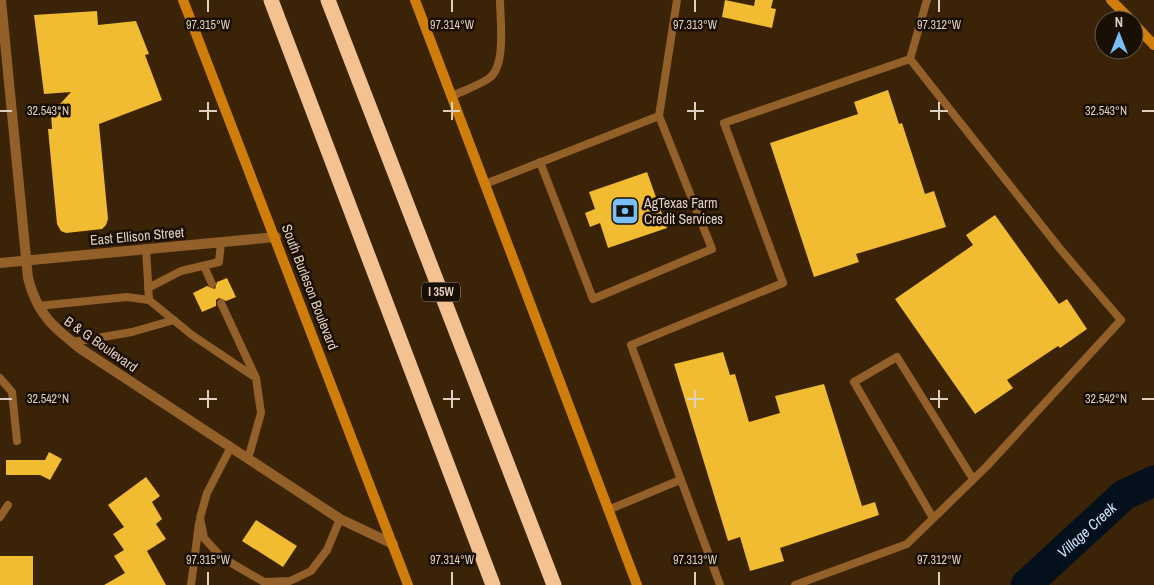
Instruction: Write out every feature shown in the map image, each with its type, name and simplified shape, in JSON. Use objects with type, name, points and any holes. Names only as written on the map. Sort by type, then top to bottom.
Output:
[{"type":"highway","points":[[271,0],[493,585]]},
{"type":"highway","name":"I 35W","points":[[328,0],[554,585]]},
{"type":"main road","name":"South Burleson Boulevard","points":[[183,0],[276,237],[408,585]]},
{"type":"main road","points":[[415,0],[637,585]]},
{"type":"main road","points":[[1111,0],[1121,10]]},
{"type":"main road","points":[[1144,34],[1154,45]]},
{"type":"street","name":"B & G Boulevard","points":[[1,0],[26,260],[32,292],[38,306],[50,324],[73,342],[340,519],[393,544]]},
{"type":"street","name":"East Ellison Street","points":[[0,263],[276,237]]},
{"type":"lane","points":[[452,96],[490,78],[499,61],[501,45],[500,0]]},
{"type":"lane","points":[[540,162],[593,300],[712,249],[658,116],[677,0]]},
{"type":"lane","points":[[910,59],[928,0]]},
{"type":"lane","points":[[794,585],[907,544],[973,479],[1121,320],[1061,250],[910,59]]},
{"type":"lane","points":[[720,585],[631,345],[783,282],[724,123],[910,59]]},
{"type":"lane","points":[[485,184],[658,116]]},
{"type":"lane","points":[[148,288],[180,271],[219,262],[220,242]]},
{"type":"lane","points":[[146,248],[149,300]]},
{"type":"lane","points":[[204,266],[212,284]]},
{"type":"lane","points":[[38,306],[127,297],[149,300],[256,378]]},
{"type":"lane","points":[[221,303],[256,378],[261,413],[248,459]]},
{"type":"lane","points":[[73,342],[132,332],[174,320]]},
{"type":"lane","points":[[933,518],[854,382],[897,357],[973,479]]},
{"type":"lane","points":[[0,378],[12,392],[18,441]]},
{"type":"lane","points":[[191,585],[200,518],[207,493],[231,447]]},
{"type":"lane","points":[[608,510],[680,480]]},
{"type":"lane","points":[[0,517],[8,505]]},
{"type":"lane","points":[[200,518],[204,538],[221,557],[264,582],[290,581],[311,570],[326,550],[340,519]]},
{"type":"building","points":[[725,0],[754,6],[755,0],[773,0],[771,8],[776,9],[772,28],[722,17]]},
{"type":"building","points":[[97,11],[98,25],[136,21],[149,54],[145,55],[162,100],[99,124],[108,219],[102,229],[66,233],[61,231],[57,224],[48,129],[52,129],[51,114],[71,92],[44,94],[34,15]]},
{"type":"building","points":[[888,90],[899,124],[902,123],[925,194],[934,191],[946,227],[856,254],[859,262],[814,277],[770,143],[858,114],[854,102]]},
{"type":"building","name":"AgTexas Farm Credit Services","points":[[647,172],[667,228],[608,248],[600,223],[590,227],[585,213],[595,209],[589,192]]},
{"type":"building","points":[[995,215],[1059,304],[1067,299],[1087,329],[1060,348],[1058,346],[1007,380],[1013,388],[975,414],[895,299],[973,245],[966,235]]},
{"type":"building","points":[[227,278],[236,297],[226,301],[219,298],[216,300],[216,306],[202,312],[193,293],[207,286],[215,289],[217,282]]},
{"type":"building","points":[[723,352],[730,375],[735,374],[749,422],[780,413],[775,396],[824,384],[862,506],[875,502],[879,515],[780,548],[784,561],[750,571],[740,537],[728,541],[674,364]]},
{"type":"building","points":[[49,452],[62,459],[50,480],[40,475],[6,475],[6,460],[45,460]]},
{"type":"building","points":[[146,477],[160,496],[152,502],[162,519],[156,524],[166,539],[147,551],[166,585],[104,585],[125,573],[114,556],[124,550],[113,534],[124,527],[108,505]]},
{"type":"building","points":[[256,520],[297,546],[283,567],[242,541]]},
{"type":"building","points":[[0,556],[33,556],[33,585],[0,585]]},
{"type":"waterway","name":"Village Creek","points":[[1026,585],[1124,495],[1154,481]]},
{"type":"place","name":"AgTexas Farm Credit Services","points":[[625,211]]}]
